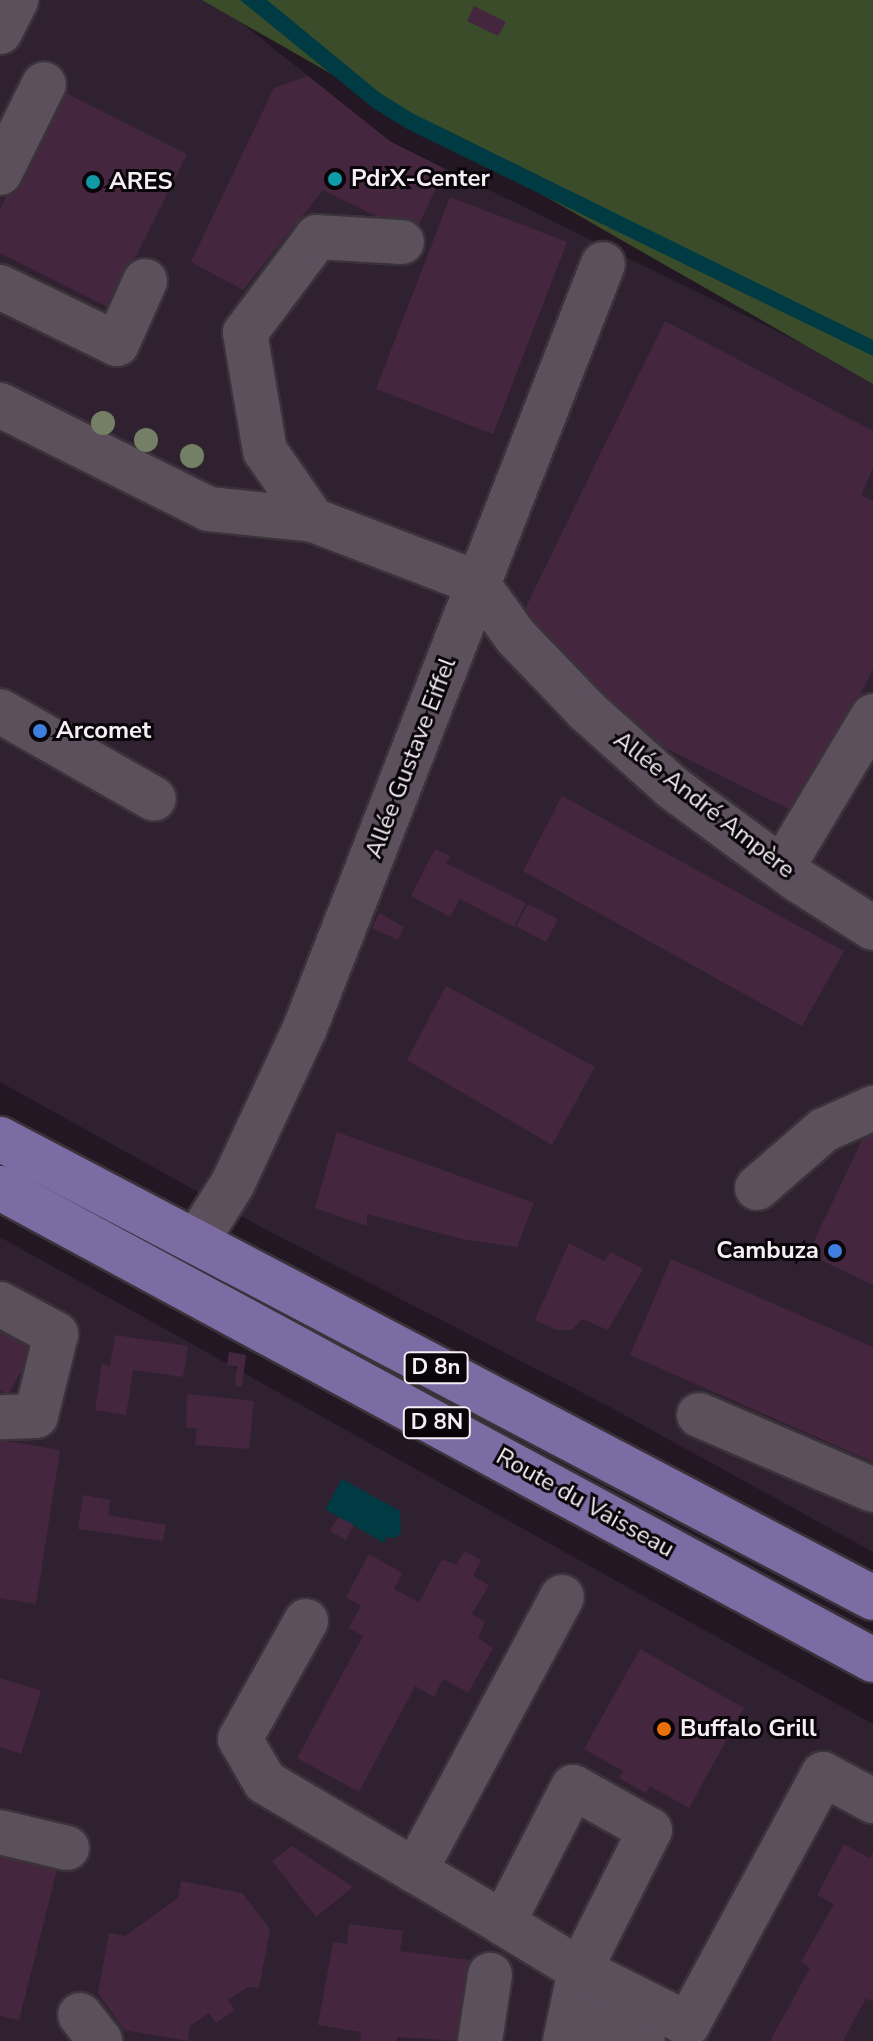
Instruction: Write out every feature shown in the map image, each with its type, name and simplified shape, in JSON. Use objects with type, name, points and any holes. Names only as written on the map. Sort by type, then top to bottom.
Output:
[{"type":"main road","name":"Route du Vaisseau","points":[[0,1139],[873,1598]]},
{"type":"main road","name":"Route du Vaisseau","points":[[0,1188],[873,1660]]},
{"type":"street","points":[[0,32],[16,0]]},
{"type":"street","points":[[0,173],[44,84]]},
{"type":"street","points":[[313,520],[265,451],[245,333],[317,237],[402,242]]},
{"type":"street","name":"Allée Gustave Eiffel","points":[[196,1242],[233,1183],[305,1028],[461,576],[603,264]]},
{"type":"street","points":[[0,287],[117,344],[145,281]]},
{"type":"street","points":[[0,405],[209,509],[313,520],[461,576]]},
{"type":"street","name":"Allée André Ampère","points":[[461,576],[587,711],[673,788],[782,868],[873,928]]},
{"type":"street","points":[[0,711],[154,799]]},
{"type":"street","points":[[782,868],[873,716]]},
{"type":"street","points":[[757,1188],[824,1130],[873,1108]]},
{"type":"street","points":[[0,1304],[56,1334],[36,1416],[0,1417]]},
{"type":"street","points":[[699,1415],[873,1490]]},
{"type":"street","points":[[415,1871],[562,1597]]},
{"type":"street","points":[[306,1621],[240,1739],[265,1782],[580,1970],[688,2024],[823,1774],[873,1801]]},
{"type":"street","points":[[503,1923],[573,1787],[650,1830],[580,1970],[568,2028],[621,2029],[643,2041]]},
{"type":"street","points":[[0,1832],[67,1848]]},
{"type":"street","points":[[480,2041],[490,1975]]},
{"type":"shaded area","points":[[0,0],[213,0],[391,142],[842,363],[873,382],[873,1552],[608,1406],[261,1227],[0,1082]]},
{"type":"shaded area","points":[[0,1237],[873,1724],[873,2041],[0,2041]]},
{"type":"green space","points":[[202,0],[873,0],[873,384]]},
{"type":"water","points":[[240,0],[267,0],[380,93],[412,113],[873,340],[873,356],[407,129],[373,108]]},
{"type":"water","points":[[342,1479],[400,1511],[401,1533],[395,1538],[387,1537],[384,1543],[325,1509]]},
{"type":"building","points":[[474,6],[506,22],[498,36],[467,21]]},
{"type":"building","name":"PdrX-Center","points":[[308,76],[391,142],[445,169],[414,235],[323,190],[243,290],[191,262],[274,88]]},
{"type":"building","name":"ARES","points":[[60,90],[187,154],[110,308],[0,253],[0,209]]},
{"type":"building","points":[[450,197],[567,242],[493,434],[376,389]]},
{"type":"building","points":[[665,321],[873,431],[873,468],[861,495],[873,501],[873,669],[801,815],[643,737],[522,615]]},
{"type":"building","points":[[562,796],[844,951],[802,1026],[523,871]]},
{"type":"building","points":[[435,849],[450,856],[446,863],[526,903],[514,927],[460,899],[450,917],[411,896]]},
{"type":"building","points":[[528,904],[558,919],[546,942],[516,926]]},
{"type":"building","points":[[379,913],[404,927],[398,940],[372,928]]},
{"type":"building","points":[[446,986],[595,1067],[552,1145],[407,1060]]},
{"type":"building","points":[[868,1127],[873,1129],[873,1285],[808,1254]]},
{"type":"building","points":[[337,1132],[534,1203],[517,1247],[462,1239],[367,1214],[367,1226],[315,1208]]},
{"type":"building","points":[[569,1243],[604,1261],[611,1252],[643,1269],[608,1330],[582,1319],[571,1330],[556,1330],[535,1320]]},
{"type":"building","points":[[671,1259],[873,1347],[873,1462],[630,1355]]},
{"type":"building","points":[[0,1315],[40,1338],[8,1395],[0,1390]]},
{"type":"building","points":[[115,1335],[188,1346],[183,1377],[133,1370],[126,1415],[95,1410],[102,1364],[110,1366]]},
{"type":"building","points":[[229,1352],[246,1355],[242,1387],[235,1386],[237,1367],[227,1365]]},
{"type":"building","points":[[187,1394],[254,1401],[249,1449],[195,1445],[197,1429],[186,1427]]},
{"type":"building","points":[[0,1440],[60,1450],[36,1604],[0,1598]]},
{"type":"building","points":[[83,1495],[110,1500],[108,1515],[166,1525],[163,1541],[78,1529]]},
{"type":"building","points":[[338,1517],[354,1525],[346,1540],[330,1531]]},
{"type":"building","points":[[465,1551],[481,1560],[473,1576],[489,1585],[472,1614],[485,1622],[478,1638],[493,1648],[468,1693],[443,1679],[434,1697],[415,1686],[359,1792],[297,1758],[363,1636],[349,1628],[361,1606],[346,1597],[369,1554],[402,1573],[394,1589],[419,1602],[442,1559],[456,1565]]},
{"type":"building","name":"Buffalo Grill","points":[[640,1649],[744,1708],[689,1808],[650,1786],[646,1793],[619,1778],[623,1771],[584,1749]]},
{"type":"building","points":[[0,1678],[41,1691],[21,1754],[0,1747]]},
{"type":"building","points":[[844,1844],[870,1858],[873,1852],[873,2002],[866,1998],[843,2041],[770,2041],[810,1968],[801,1962],[834,1904],[817,1895]]},
{"type":"building","points":[[292,1846],[353,1887],[316,1917],[272,1861]]},
{"type":"building","points":[[0,1847],[59,1861],[19,2020],[0,2016]]},
{"type":"building","points":[[181,1881],[242,1893],[270,1929],[259,1988],[248,1987],[228,2000],[235,2010],[216,2023],[209,2013],[190,2026],[188,2041],[124,2030],[98,1993],[109,1933],[125,1936],[178,1898]]},
{"type":"building","points":[[349,1924],[403,1931],[400,1951],[470,1960],[458,2041],[397,2037],[397,2041],[360,2041],[361,2032],[318,2025],[333,1942],[347,1944]]},
{"type":"place","name":"PdrX-Center","points":[[335,179]]},
{"type":"place","name":"ARES","points":[[93,182]]},
{"type":"place","name":"Arcomet","points":[[40,731]]},
{"type":"place","name":"Cambuza","points":[[835,1251]]},
{"type":"place","name":"Buffalo Grill","points":[[664,1729]]}]
